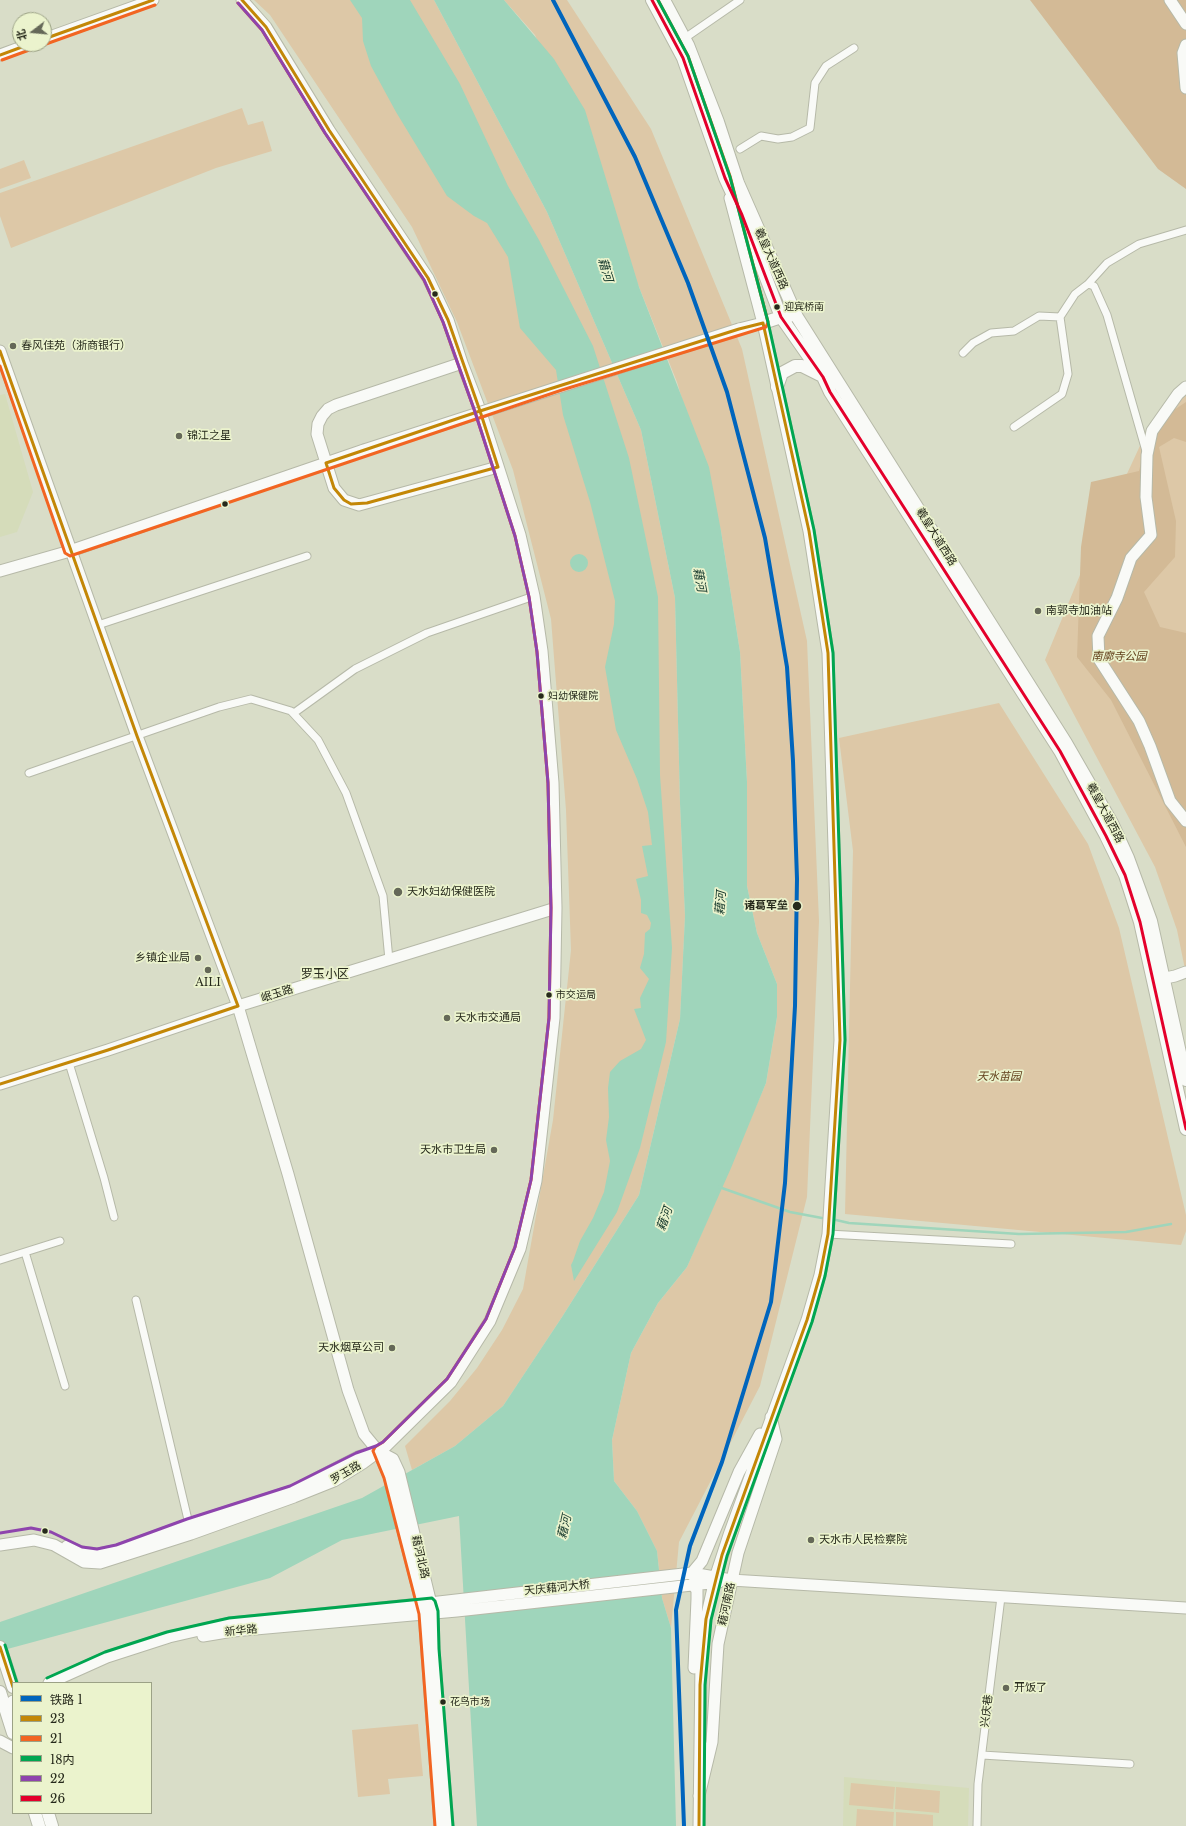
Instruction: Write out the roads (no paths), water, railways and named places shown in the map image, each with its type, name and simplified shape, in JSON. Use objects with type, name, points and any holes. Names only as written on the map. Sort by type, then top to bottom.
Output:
[{"type":"main road","points":[[52,36],[153,0]]},
{"type":"main road","points":[[242,0],[266,27],[329,130],[428,278],[448,320],[462,363],[480,410],[520,536],[534,596],[542,651],[553,783],[556,908],[553,1026],[536,1181],[520,1249],[490,1321],[451,1382],[386,1446],[378,1451]]},
{"type":"main road","name":"羲皇大道西路","points":[[652,0],[684,58],[725,178],[742,215],[781,316],[823,377],[1060,751],[1106,836],[1124,875],[1140,922],[1186,1080]]},
{"type":"main road","name":"羲皇大道西路","points":[[664,0],[685,38],[718,122],[738,183],[797,317],[1066,743],[1112,823],[1128,858],[1145,901],[1151,921],[1158,980],[1186,1129]]},
{"type":"main road","points":[[1170,0],[1186,24]]},
{"type":"main road","points":[[1186,45],[1183,53],[1186,88]]},
{"type":"main road","points":[[0,55],[12,51]]},
{"type":"main road","name":"藉河南路","points":[[717,1572],[771,1417],[807,1320],[820,1275],[828,1234],[840,1040],[828,653],[809,531],[763,323],[725,178]]},
{"type":"main road","points":[[0,571],[70,551],[364,450],[560,385],[739,329],[763,323],[781,316],[797,317]]},
{"type":"main road","name":"藉河北路","points":[[0,351],[137,736],[238,1006],[288,1174],[348,1390],[364,1434],[394,1474],[427,1608],[434,1648],[448,1826]]},
{"type":"main road","points":[[462,363],[328,409],[318,424],[317,434],[334,488],[338,495],[344,500],[359,505],[498,467]]},
{"type":"main road","points":[[777,387],[782,373],[795,366],[802,366],[823,377]]},
{"type":"main road","points":[[1186,387],[1178,394],[1152,432],[1147,455],[1146,497],[1151,535],[1131,558],[1117,598],[1098,636],[1099,659],[1139,721],[1150,746],[1170,801],[1186,821]]},
{"type":"main road","name":"岷玉路","points":[[0,1084],[69,1063],[238,1006],[556,908]]},
{"type":"main road","points":[[1158,980],[1186,972]]},
{"type":"main road","name":"藉河南路","points":[[701,1766],[695,1745],[694,1649],[697,1590],[692,1579],[702,1561],[749,1451],[771,1417]]},
{"type":"main road","name":"藉河南路","points":[[699,1796],[712,1742],[718,1644],[738,1553],[776,1439],[771,1417]]},
{"type":"main road","name":"罗玉路","points":[[0,1538],[30,1533],[49,1537],[81,1552],[98,1554],[117,1550],[189,1524],[292,1491],[358,1457],[378,1451]]},
{"type":"main road","name":"罗玉路","points":[[0,1545],[34,1540],[54,1545],[84,1562],[100,1563],[191,1534],[334,1481],[363,1463],[378,1451]]},
{"type":"main road","name":"天庆藉河大桥","points":[[427,1608],[457,1611],[692,1579]]},
{"type":"main road","name":"天庆藉河大桥","points":[[427,1608],[457,1599],[692,1579],[731,1580],[1186,1608]]},
{"type":"main road","name":"藉河南路","points":[[699,1826],[701,1766],[701,1663],[706,1619],[713,1588]]},
{"type":"main road","name":"藉河北路","points":[[427,1608],[440,1826]]},
{"type":"main road","name":"新华路","points":[[51,1682],[114,1654],[169,1637],[230,1623],[427,1608]]},
{"type":"main road","name":"新华路","points":[[68,1682],[112,1662],[168,1642],[233,1631],[394,1617],[427,1608]]},
{"type":"main road","points":[[0,1647],[12,1684]]},
{"type":"main road","points":[[0,1692],[8,1706],[12,1728]]},
{"type":"main road","points":[[0,1741],[12,1747]]},
{"type":"main road","points":[[35,1814],[38,1826]]},
{"type":"main road","points":[[48,1814],[52,1826]]},
{"type":"street","points":[[685,38],[740,0]]},
{"type":"street","points":[[740,149],[760,136],[778,140],[792,137],[810,128],[815,83],[826,66],[854,48]]},
{"type":"street","points":[[1014,426],[1062,394],[1068,374],[1060,316],[1075,294],[1088,284],[1107,263],[1139,244],[1186,230]]},
{"type":"street","points":[[1088,284],[1094,286],[1107,314],[1147,455]]},
{"type":"street","points":[[963,353],[973,343],[991,333],[1014,331],[1039,316],[1060,316]]},
{"type":"street","points":[[98,625],[307,556]]},
{"type":"street","points":[[294,713],[355,669],[427,632],[534,596]]},
{"type":"street","points":[[30,773],[219,707],[251,699],[291,711],[318,740],[346,794],[383,896],[389,960]]},
{"type":"street","points":[[69,1063],[104,1178],[114,1218]]},
{"type":"street","points":[[828,1234],[1011,1244]]},
{"type":"street","points":[[0,1260],[60,1241]]},
{"type":"street","points":[[25,1252],[65,1386]]},
{"type":"street","points":[[136,1300],[189,1524]]},
{"type":"street","name":"兴庆巷","points":[[977,1826],[978,1784],[1001,1597]]},
{"type":"street","points":[[982,1755],[1130,1764]]},
{"type":"water","points":[[350,0],[410,0],[460,84],[508,186],[539,240],[593,346],[629,458],[658,597],[660,775],[672,948],[666,1042],[640,1148],[617,1212],[574,1281],[571,1265],[580,1241],[593,1218],[604,1192],[610,1161],[606,1140],[609,1117],[608,1088],[610,1072],[620,1061],[641,1049],[646,1040],[634,1009],[641,1008],[640,998],[649,979],[640,968],[644,954],[645,933],[650,929],[651,923],[647,915],[641,913],[641,900],[636,879],[648,876],[642,846],[652,845],[648,812],[637,779],[616,730],[605,667],[614,624],[615,601],[590,502],[563,415],[556,370],[520,328],[508,257],[487,223],[474,216],[447,196],[396,112],[371,66],[363,41],[362,18]]},
{"type":"water","name":"藉河","points":[[434,0],[504,0],[554,59],[585,110],[639,287],[709,467],[721,531],[740,652],[747,782],[747,886],[757,933],[777,984],[777,1017],[766,1083],[731,1168],[687,1267],[658,1303],[631,1353],[612,1440],[614,1481],[637,1511],[657,1551],[662,1598],[671,1628],[676,1826],[477,1826],[459,1516],[342,1540],[270,1578],[0,1651],[0,1622],[362,1498],[455,1446],[503,1406],[562,1317],[639,1195],[680,1019],[685,916],[680,803],[675,598],[641,430],[547,212]]},
{"type":"water","points":[[579,554],[585,557],[588,563],[585,569],[579,572],[573,569],[570,563],[573,557]]},
{"type":"waterway","points":[[719,1187],[790,1212],[822,1218]]},
{"type":"waterway","points":[[836,1220],[849,1223],[1019,1234],[1126,1232],[1171,1224]]},
{"type":"rail line","name":"1","points":[[553,0],[635,157],[688,283],[727,392],[765,538],[787,667],[793,761],[797,879],[795,1006],[785,1183],[771,1302],[722,1462],[690,1546],[676,1610],[684,1826]]},
{"type":"place","name":"迎宾桥南","points":[[777,307]]},
{"type":"place","name":"春风佳苑（浙商银行）","points":[[13,346]]},
{"type":"place","name":"锦江之星","points":[[179,436]]},
{"type":"place","name":"南郭寺加油站","points":[[1038,611]]},
{"type":"place","name":"妇幼保健院","points":[[541,696]]},
{"type":"place","name":"天水妇幼保健医院","points":[[398,892]]},
{"type":"place","name":"诸葛军垒","points":[[797,906]]},
{"type":"place","name":"乡镇企业局","points":[[198,958]]},
{"type":"place","name":"AILI","points":[[208,970]]},
{"type":"place","name":"市交运局","points":[[549,995]]},
{"type":"place","name":"天水市交通局","points":[[447,1018]]},
{"type":"place","name":"天水市卫生局","points":[[494,1150]]},
{"type":"place","name":"天水烟草公司","points":[[392,1348]]},
{"type":"place","name":"天水市人民检察院","points":[[811,1540]]},
{"type":"place","name":"开饭了","points":[[1006,1688]]},
{"type":"place","name":"花鸟市场","points":[[443,1702]]},
{"type":"district","name":"罗玉小区","points":[[325,975]]},
{"type":"park label","name":"南廓寺公园","points":[[1119,657]]},
{"type":"park label","name":"天水苗园","points":[[999,1077]]}]
